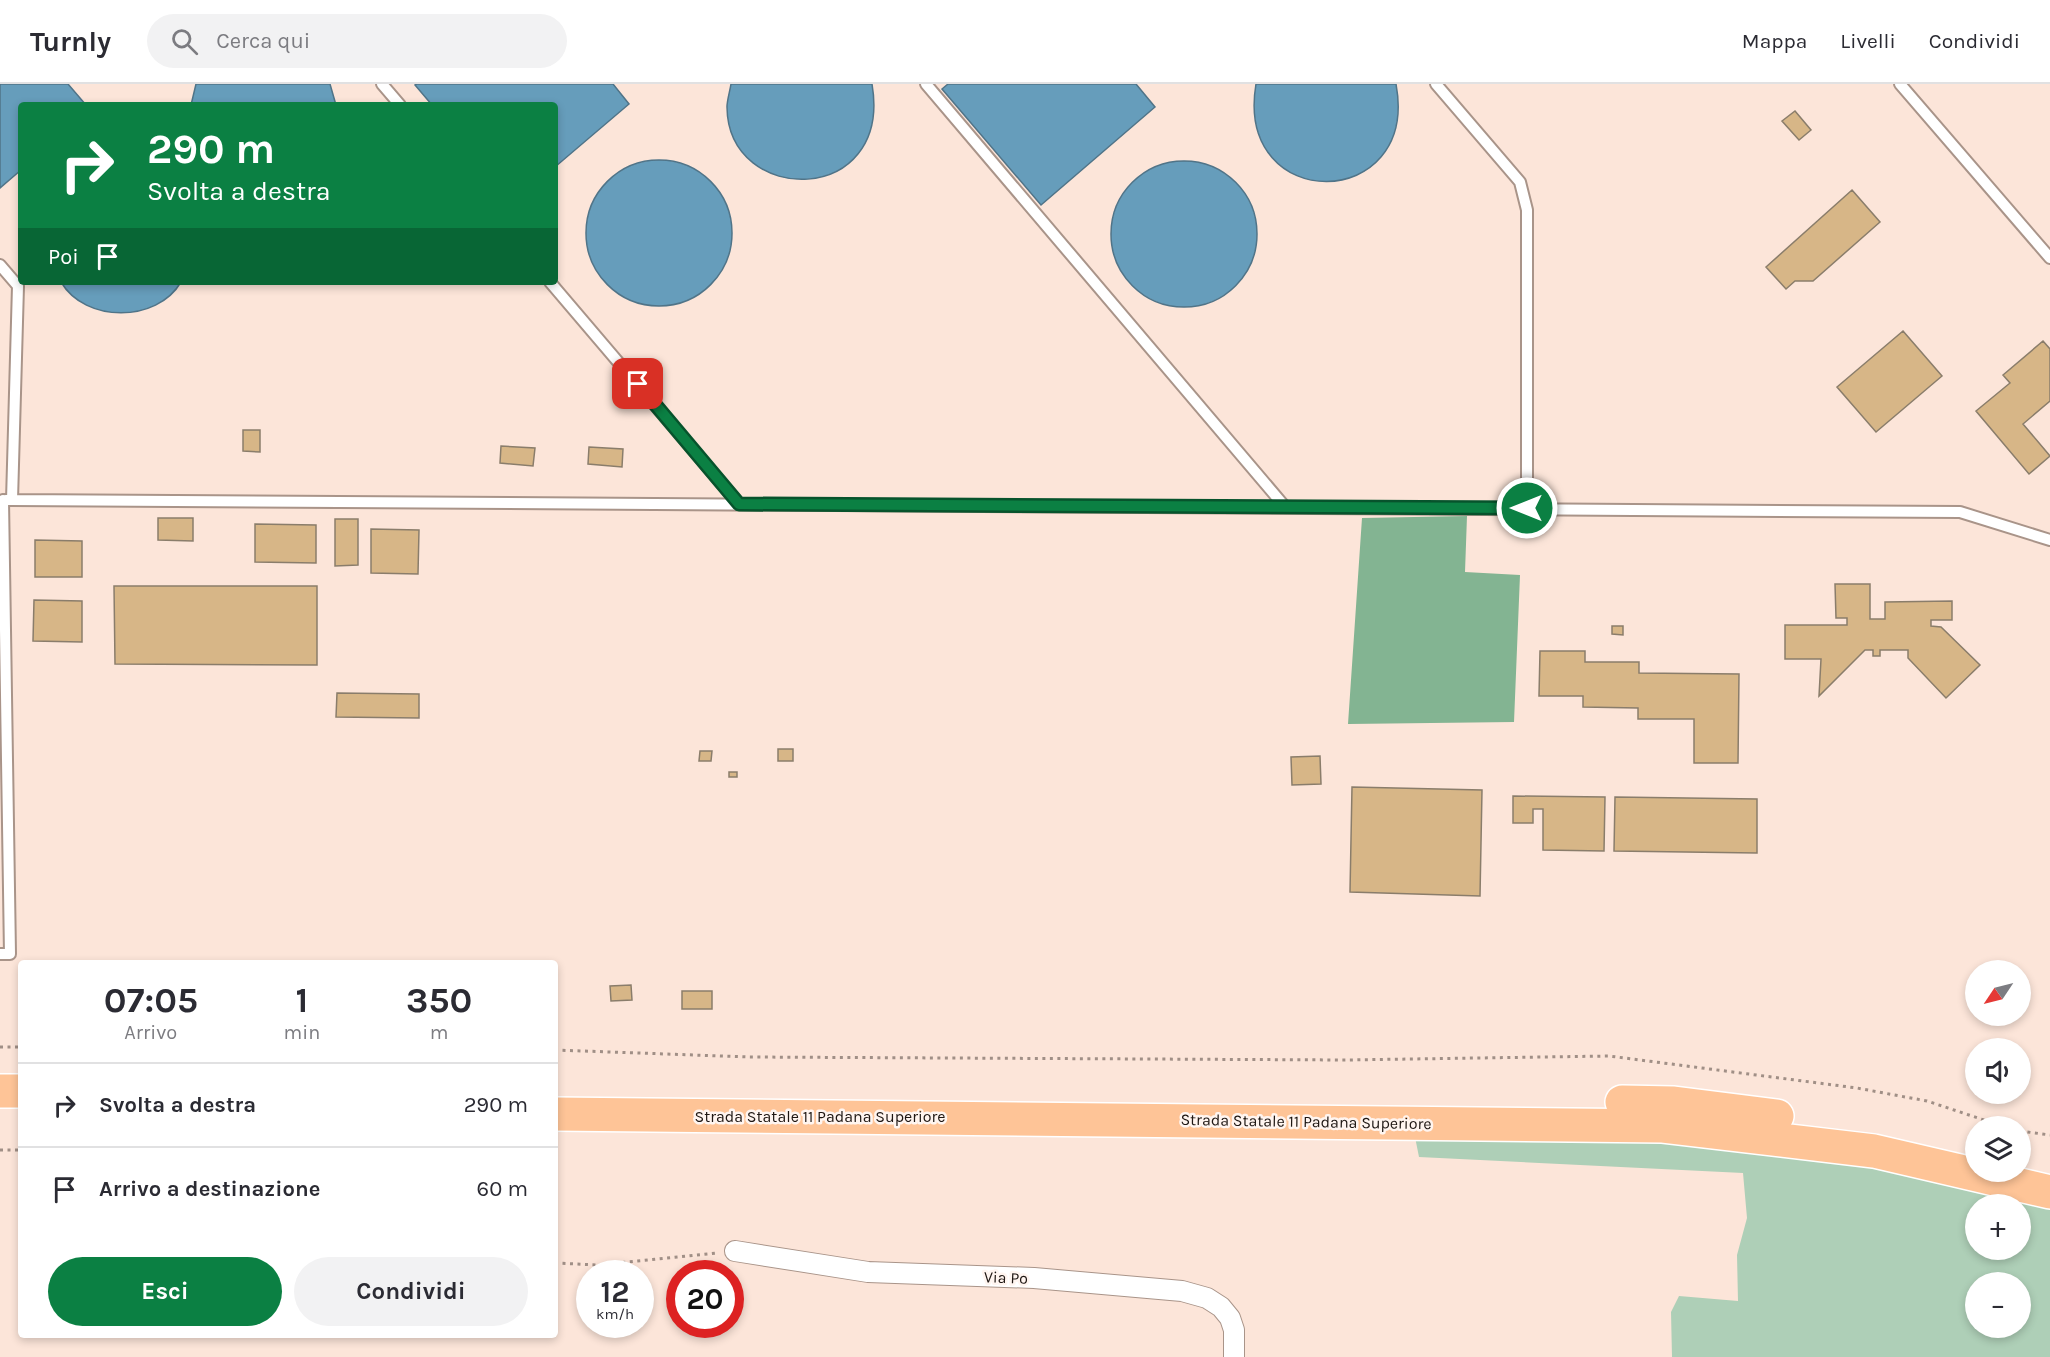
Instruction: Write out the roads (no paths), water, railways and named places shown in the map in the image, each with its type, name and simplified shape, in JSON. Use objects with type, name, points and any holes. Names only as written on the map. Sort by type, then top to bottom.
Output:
[{"type":"highway","points":[[0,1091],[18,1091]]},
{"type":"highway","name":"Strada Statale 11 Padana Superiore","points":[[558,1094],[1674,1103],[1877,1130],[1965,1151]]},
{"type":"highway","points":[[0,1111],[18,1111]]},
{"type":"highway","name":"Strada Statale 11 Padana Superiore","points":[[558,1114],[1663,1126],[1874,1151],[2050,1192]]},
{"type":"highway","points":[[2031,1168],[2050,1172]]},
{"type":"street","name":"Via Po","points":[[735,1251],[868,1272],[1034,1278],[1182,1292],[1206,1298],[1221,1307],[1230,1318],[1234,1330],[1234,1357]]},
{"type":"lane","points":[[382,84],[397,102]]},
{"type":"lane","points":[[926,84],[1286,508]]},
{"type":"lane","points":[[1436,84],[1520,182],[1527,210],[1527,508]]},
{"type":"lane","points":[[1900,84],[2050,258]]},
{"type":"lane","points":[[0,265],[18,285],[5,500],[10,954],[0,954]]},
{"type":"lane","points":[[553,285],[739,504]]},
{"type":"lane","points":[[5,500],[1960,512],[2050,540]]},
{"type":"water","points":[[0,84],[68,84],[83,102],[18,102],[18,173],[0,188]]},
{"type":"water","points":[[196,84],[330,84],[335,102],[192,102]]},
{"type":"water","points":[[613,84],[629,104],[558,164],[558,102],[429,102],[415,85]]},
{"type":"water","points":[[731,84],[872,84],[872,124],[858,154],[836,172],[808,179],[779,176],[753,163],[734,140],[727,107]]},
{"type":"water","points":[[948,84],[1136,84],[1155,107],[1041,205],[942,89]]},
{"type":"water","points":[[1256,84],[1396,84],[1396,126],[1381,157],[1356,175],[1327,182],[1297,176],[1272,157],[1257,127]]},
{"type":"water","points":[[659,160],[687,165],[711,181],[727,205],[732,233],[727,261],[711,285],[687,301],[659,306],[631,301],[607,285],[591,261],[586,233],[591,205],[607,181],[631,165]]},
{"type":"water","points":[[1184,161],[1212,166],[1236,182],[1252,206],[1257,234],[1252,262],[1236,286],[1212,302],[1184,307],[1156,302],[1132,286],[1116,262],[1111,234],[1116,206],[1132,182],[1156,166]]},
{"type":"water","points":[[64,285],[178,285],[170,295],[156,305],[139,311],[121,313],[103,311],[86,305],[72,295]]}]
